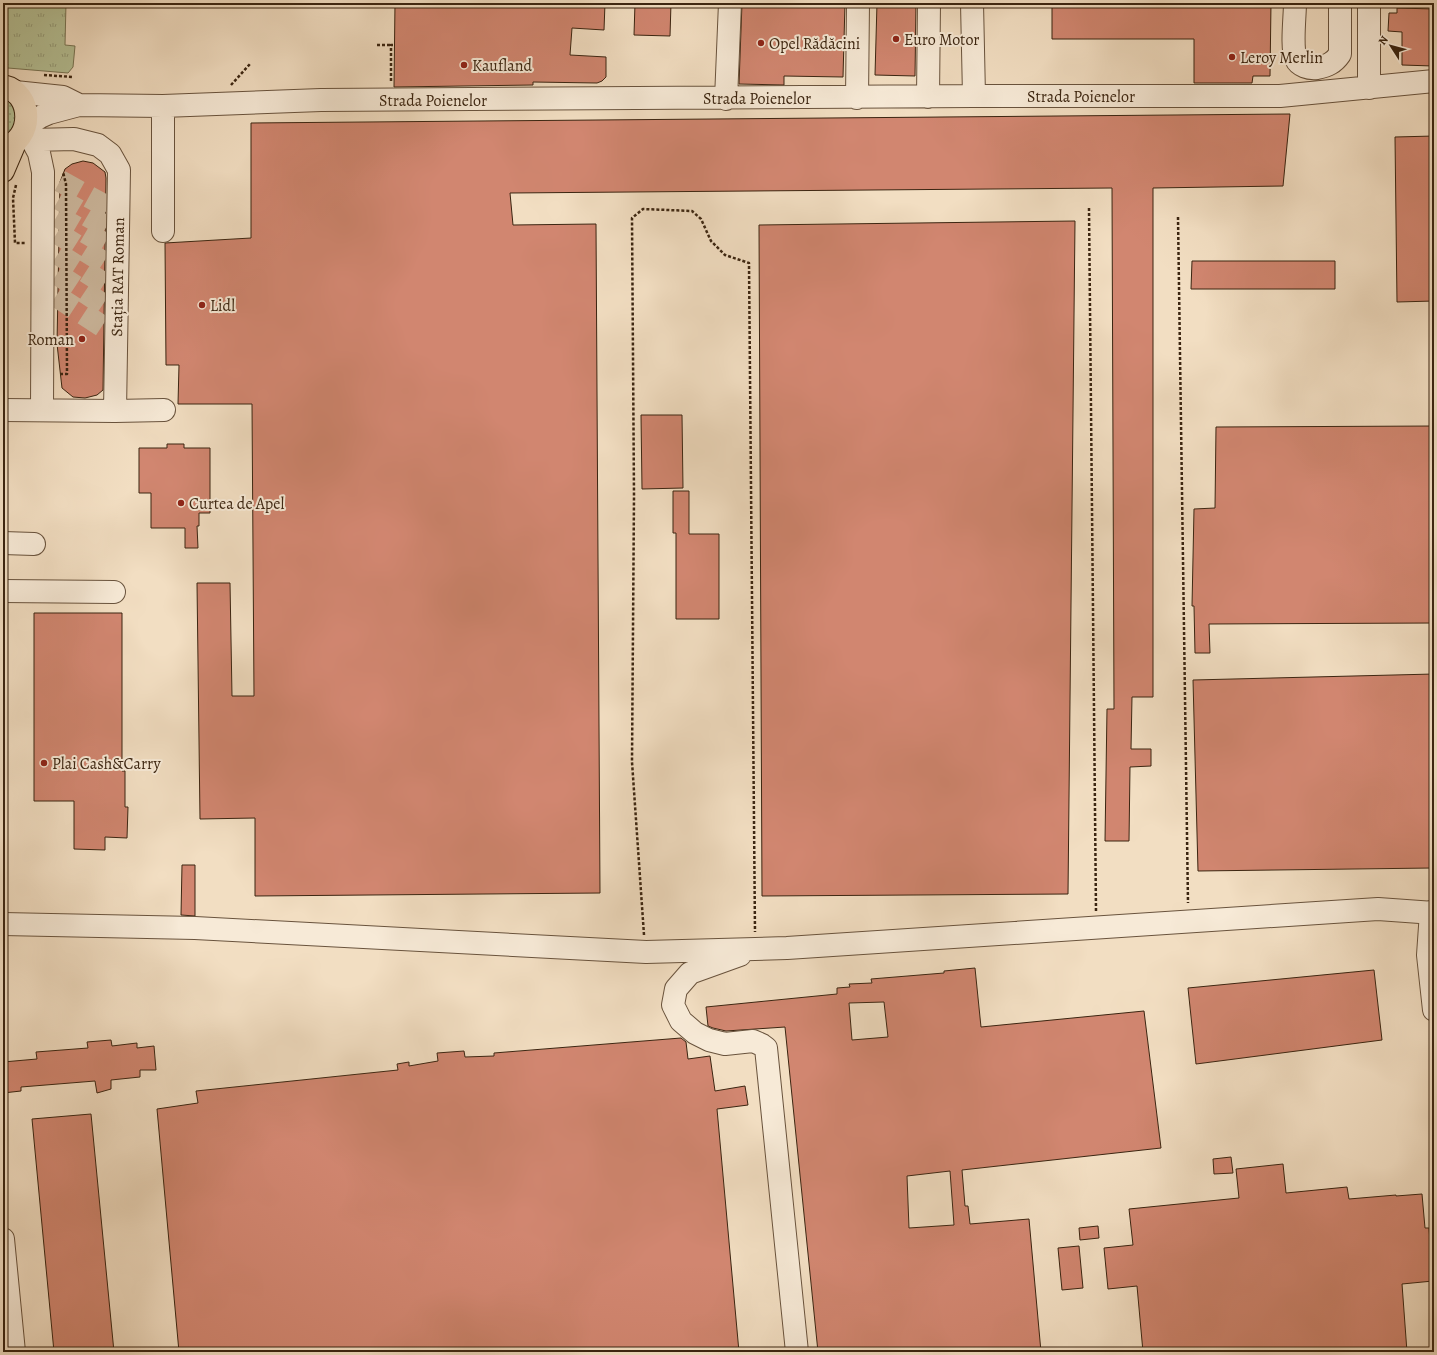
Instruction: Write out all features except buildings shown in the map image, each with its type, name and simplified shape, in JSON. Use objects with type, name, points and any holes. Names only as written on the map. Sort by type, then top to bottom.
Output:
[{"type":"main road","points":[[9,89],[22,99],[26,107],[27,117],[19,139],[10,175]]},
{"type":"street","points":[[726,98],[730,3]]},
{"type":"street","points":[[857,98],[858,3]]},
{"type":"street","points":[[928,97],[929,3]]},
{"type":"street","points":[[972,3],[974,96]]},
{"type":"street","points":[[1295,3],[1294,47],[1296,58],[1298,63],[1304,67],[1312,69],[1328,66],[1335,61],[1340,54],[1340,3]]},
{"type":"street","points":[[1369,3],[1369,88]]},
{"type":"street","name":"Strada Poienelor","points":[[19,139],[40,117],[79,105],[163,106],[321,100],[857,98],[974,96],[1280,96],[1434,81]]},
{"type":"street","name":"Strada Poienelor","points":[[9,89],[63,97],[79,105]]},
{"type":"street","points":[[163,106],[163,231]]},
{"type":"street","points":[[19,139],[39,154],[50,227],[42,410]]},
{"type":"street","name":"Stația RAT Roman","points":[[19,139],[74,139],[98,145],[110,154],[119,170],[114,271],[115,411]]},
{"type":"street","points":[[3,410],[164,410]]},
{"type":"street","points":[[3,543],[34,544]]},
{"type":"street","points":[[3,591],[114,592]]},
{"type":"street","points":[[3,924],[195,928],[646,952],[755,949],[1378,909],[1432,912],[1428,955],[1434,1010]]},
{"type":"street","points":[[755,949],[690,973],[676,989],[673,1005],[681,1021],[695,1033],[708,1040],[724,1044],[752,1041],[766,1048],[797,1352]]},
{"type":"street","points":[[3,1239],[14,1352]]},
{"type":"path","points":[[377,45],[393,45],[390,87]]},
{"type":"path","points":[[227,90],[250,64]]},
{"type":"path","points":[[10,175],[13,198],[15,243],[50,227]]},
{"type":"path","points":[[1089,208],[1096,927]]},
{"type":"path","points":[[646,952],[632,762],[634,496],[632,218],[643,209],[692,211],[701,219],[711,241],[725,255],[749,263],[755,949]]},
{"type":"path","points":[[1178,217],[1188,921]]},
{"type":"path","points":[[23,235],[50,227]]},
{"type":"path","points":[[23,251],[50,227]]},
{"type":"green space","points":[[3,3],[66,3],[65,45],[75,46],[73,67],[68,73],[8,68],[3,63]]},
{"type":"green space","points":[[3,97],[13,106],[16,116],[13,127],[3,136]]},
{"type":"tunnel","points":[[60,181],[111,209]]},
{"type":"tunnel","points":[[59,199],[112,230]]},
{"type":"tunnel","points":[[57,216],[112,248]]},
{"type":"tunnel","points":[[57,233],[111,267]]},
{"type":"tunnel","points":[[58,254],[111,288]]},
{"type":"tunnel","points":[[57,274],[110,309]]},
{"type":"tunnel","points":[[56,296],[108,330]]},
{"type":"place","name":"Euro Motor","points":[[896,39]]},
{"type":"place","name":"Opel Rădăcini","points":[[761,43]]},
{"type":"place","name":"Leroy Merlin","points":[[1232,57]]},
{"type":"place","name":"Kaufland","points":[[464,65]]},
{"type":"place","name":"Lidl","points":[[202,305]]},
{"type":"place","name":"Roman","points":[[82,339]]},
{"type":"place","name":"Curtea de Apel","points":[[181,503]]},
{"type":"place","name":"Plai Cash&Carry","points":[[44,763]]}]
